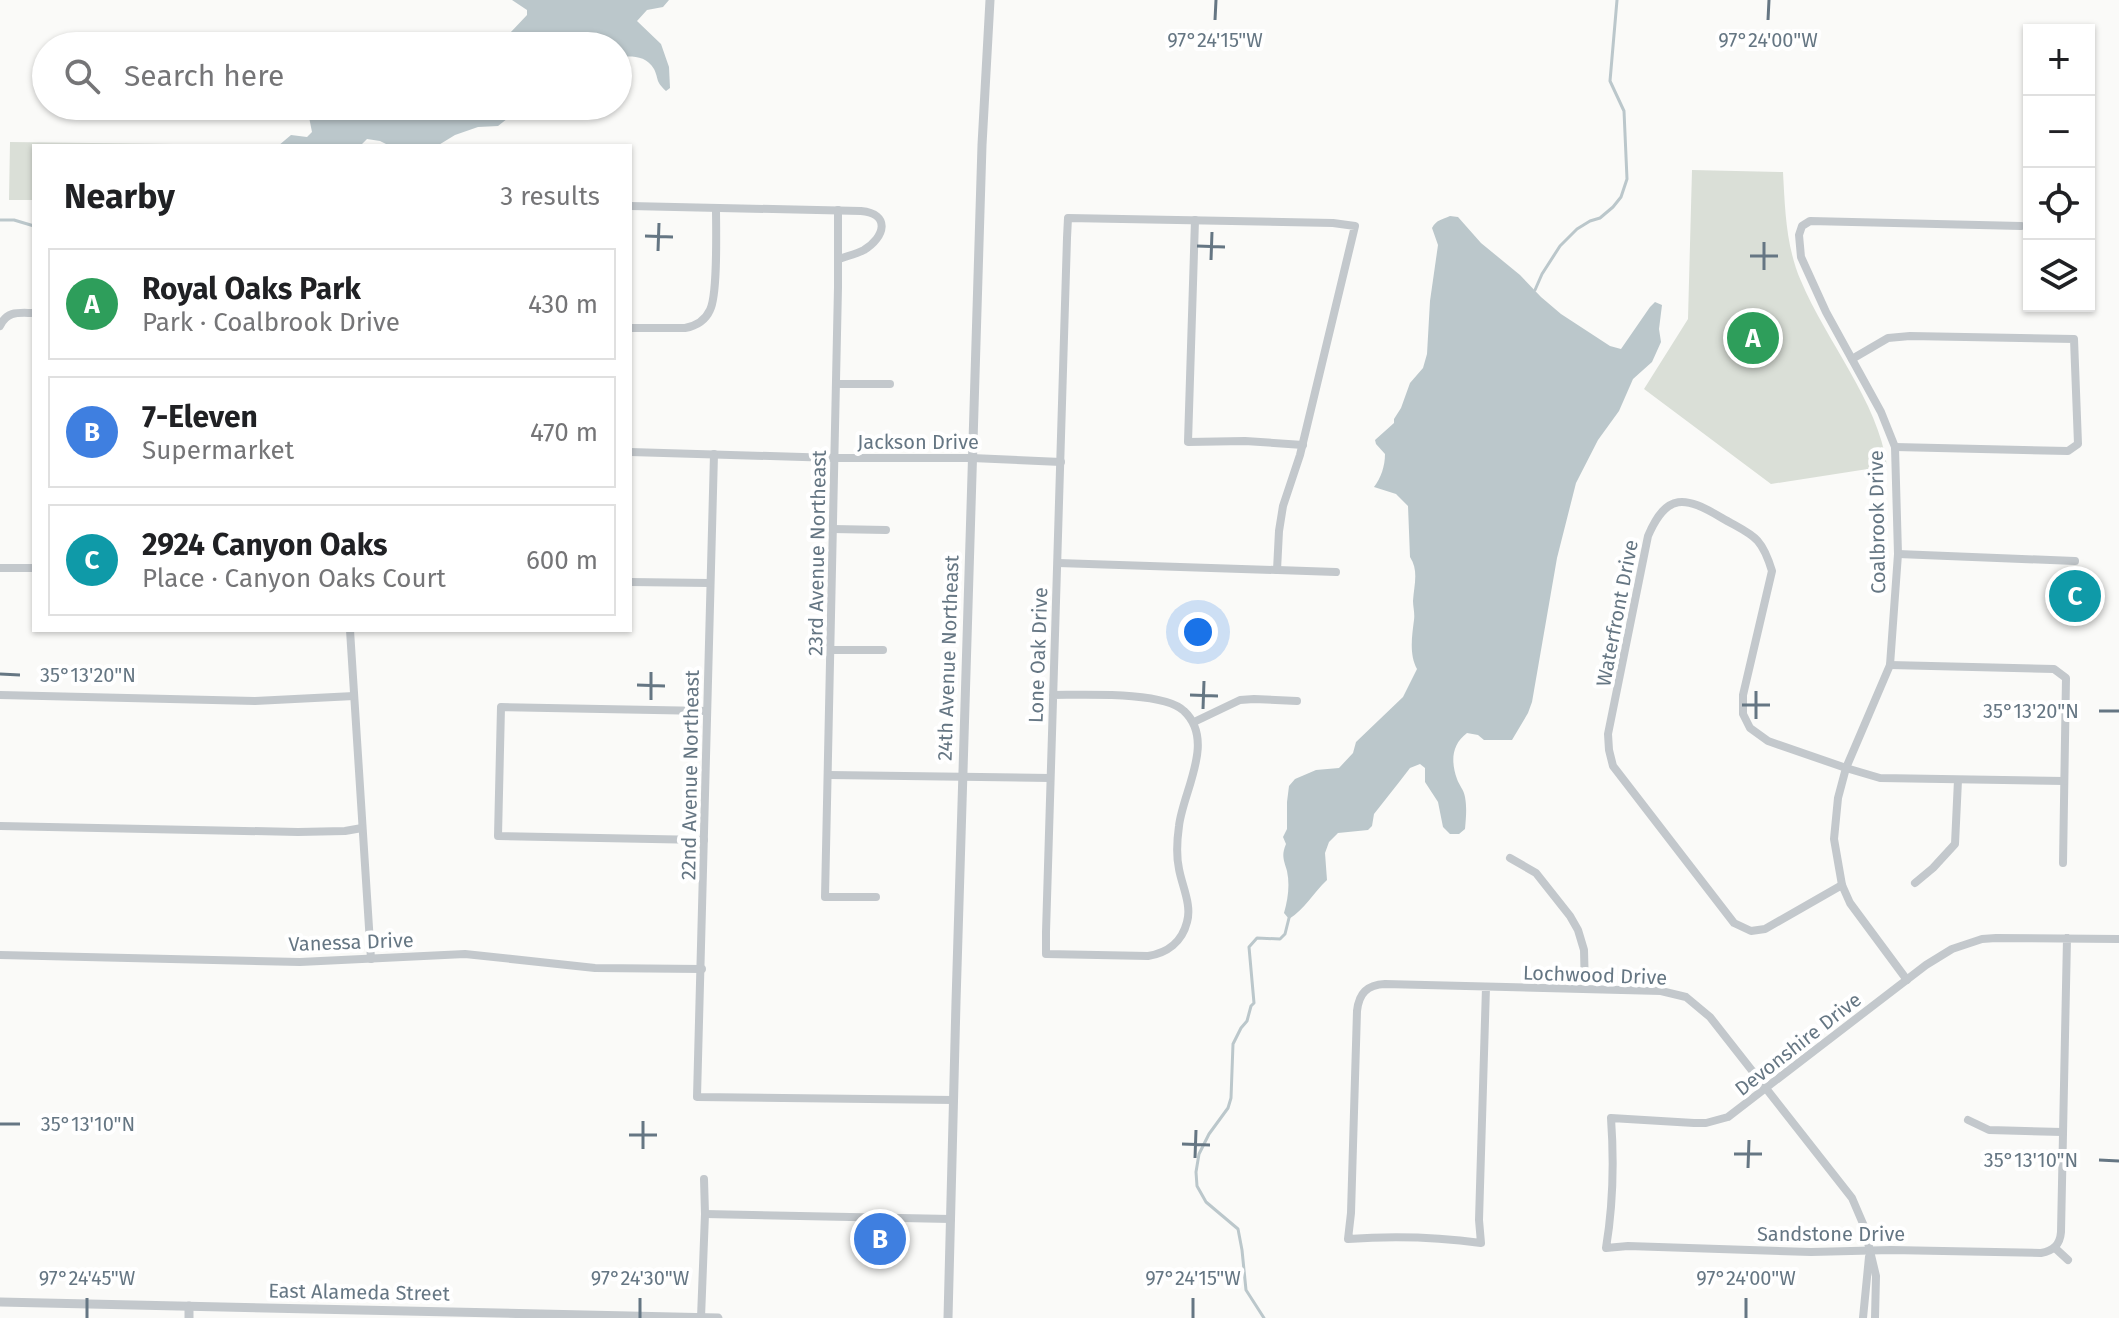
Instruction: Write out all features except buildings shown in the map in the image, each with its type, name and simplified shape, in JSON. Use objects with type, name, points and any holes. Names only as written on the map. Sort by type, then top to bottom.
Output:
[{"type":"street","name":"24th Avenue Northeast","points":[[948,1318],[972,458],[990,0]]},
{"type":"street","points":[[632,206],[838,210],[871,212],[880,218],[880,233],[870,245],[839,259]]},
{"type":"street","points":[[632,328],[685,328],[706,318],[713,303],[716,208]]},
{"type":"street","name":"23rd Avenue Northeast","points":[[838,210],[825,897],[876,897]]},
{"type":"street","name":"Lone Oak Drive","points":[[1194,722],[1198,752],[1179,823],[1177,847],[1189,913],[1180,939],[1163,952],[1148,956],[1046,954],[1068,218],[1195,220]]},
{"type":"street","points":[[1277,570],[1283,506],[1303,445],[1355,226],[1195,220],[1188,442],[1245,441],[1303,445]]},
{"type":"street","name":"Coalbrook Drive","points":[[1907,980],[1850,903],[1842,885],[1834,839],[1838,798],[1846,768],[1890,665],[1898,554],[1895,447],[1881,412],[1826,312],[1801,257],[1799,235],[1802,226],[1810,221],[2021,226]]},
{"type":"street","points":[[2,322],[12,313],[32,313]]},
{"type":"street","points":[[1852,359],[1888,338],[1910,336],[2074,339],[2078,444],[2068,451],[1895,447]]},
{"type":"street","points":[[836,384],[890,384]]},
{"type":"street","name":"Jackson Drive","points":[[632,452],[1061,462]]},
{"type":"street","name":"22nd Avenue Northeast","points":[[714,454],[697,1097],[954,1100]]},
{"type":"street","name":"Waterfront Drive","points":[[1842,885],[1765,929],[1751,931],[1734,923],[1613,766],[1608,734],[1648,536],[1657,515],[1668,507],[1680,502],[1697,502],[1758,539],[1766,554],[1772,571],[1743,695],[1743,714],[1750,728],[1768,741],[1846,768]]},
{"type":"street","points":[[833,529],[886,530]]},
{"type":"street","points":[[1898,554],[2075,561]]},
{"type":"street","points":[[1058,563],[1336,572]]},
{"type":"street","points":[[0,568],[32,568]]},
{"type":"street","points":[[632,582],[709,583]]},
{"type":"street","points":[[350,632],[371,959]]},
{"type":"street","points":[[831,650],[883,650]]},
{"type":"street","points":[[1890,665],[2054,669],[2066,678],[2063,863]]},
{"type":"street","points":[[0,695],[255,701],[354,696]]},
{"type":"street","points":[[1053,695],[1157,699],[1174,703],[1194,722],[1240,700],[1297,701]]},
{"type":"street","points":[[704,840],[498,836],[501,707],[707,711]]},
{"type":"street","points":[[1846,768],[1880,778],[2064,781]]},
{"type":"street","points":[[829,775],[1050,778]]},
{"type":"street","points":[[1915,883],[1955,844],[1958,780]]},
{"type":"street","points":[[0,826],[298,832],[362,828]]},
{"type":"street","points":[[1510,858],[1536,873],[1574,923],[1582,937],[1585,989]]},
{"type":"street","name":"Devonshire Drive","points":[[1606,1248],[1610,1228],[1611,1118],[1706,1123],[1728,1117],[1952,949],[1996,938],[2119,939]]},
{"type":"street","points":[[2067,938],[2061,1239],[2055,1248],[2068,1260]]},
{"type":"street","name":"Vanessa Drive","points":[[0,955],[300,962],[465,954],[595,968],[702,969]]},
{"type":"street","name":"Lochwood Drive","points":[[1486,987],[1479,1220],[1481,1243],[1453,1239],[1348,1239],[1358,1002],[1363,992],[1377,984],[1661,991],[1686,997],[1702,1008],[1852,1198],[1864,1226],[1876,1276],[1875,1318]]},
{"type":"street","points":[[1968,1120],[1989,1130],[2062,1132]]},
{"type":"street","points":[[701,1318],[704,1179]]},
{"type":"street","points":[[705,1214],[951,1219]]},
{"type":"street","name":"Sandstone Drive","points":[[1606,1248],[2041,1253],[2055,1248]]},
{"type":"street","name":"Lochwood Drive","points":[[1863,1318],[1869,1252]]},
{"type":"street","name":"East Alameda Street","points":[[0,1302],[718,1318]]},
{"type":"street","points":[[189,1306],[189,1318]]},
{"type":"shaded area","points":[[512,0],[669,0],[663,7],[647,10],[637,21],[661,44],[669,67],[670,88],[666,91],[663,88],[651,64],[632,57],[632,32],[511,32],[527,15],[527,10]]},
{"type":"shaded area","points":[[310,120],[506,120],[498,126],[478,127],[455,135],[440,144],[386,144],[367,139],[362,144],[280,144],[291,135],[307,137],[312,132]]},
{"type":"shaded area","points":[[10,142],[181,144],[32,144],[32,200],[9,200]]},
{"type":"shaded area","points":[[1692,170],[1783,172],[1787,228],[1796,268],[1873,418],[1887,466],[1771,484],[1644,389],[1688,319]]},
{"type":"shaded area","points":[[1450,216],[1458,217],[1481,243],[1561,314],[1610,346],[1621,349],[1650,307],[1655,302],[1662,305],[1661,342],[1652,362],[1633,379],[1619,411],[1598,440],[1576,483],[1557,558],[1528,713],[1512,740],[1484,740],[1467,733],[1455,748],[1454,766],[1466,801],[1465,829],[1459,834],[1450,834],[1443,827],[1438,802],[1425,782],[1425,768],[1420,764],[1410,768],[1374,814],[1368,830],[1338,833],[1329,842],[1325,853],[1327,880],[1289,919],[1284,913],[1288,882],[1283,837],[1287,829],[1289,786],[1295,779],[1316,770],[1339,768],[1353,753],[1356,742],[1403,697],[1417,669],[1412,651],[1415,573],[1410,557],[1408,506],[1396,494],[1374,487],[1382,472],[1385,454],[1375,440],[1394,423],[1410,383],[1423,368],[1438,245],[1432,228],[1438,221]]},
{"type":"waterway","points":[[1535,290],[1560,246],[1577,229],[1600,218],[1613,207],[1621,197],[1627,179],[1624,111],[1610,81],[1617,0]]},
{"type":"waterway","points":[[0,220],[32,225]]},
{"type":"waterway","points":[[1264,1318],[1246,1290],[1238,1229],[1206,1202],[1197,1186],[1196,1172],[1199,1154],[1228,1108],[1233,1044],[1254,1003],[1249,947],[1257,938],[1280,939],[1285,934],[1289,918]]},
{"type":"place","name":"Royal Oaks Park","points":[[1753,338]]},
{"type":"place","name":"2924 Canyon Oaks","points":[[2075,596]]},
{"type":"place","name":"7-Eleven","points":[[880,1239]]}]
